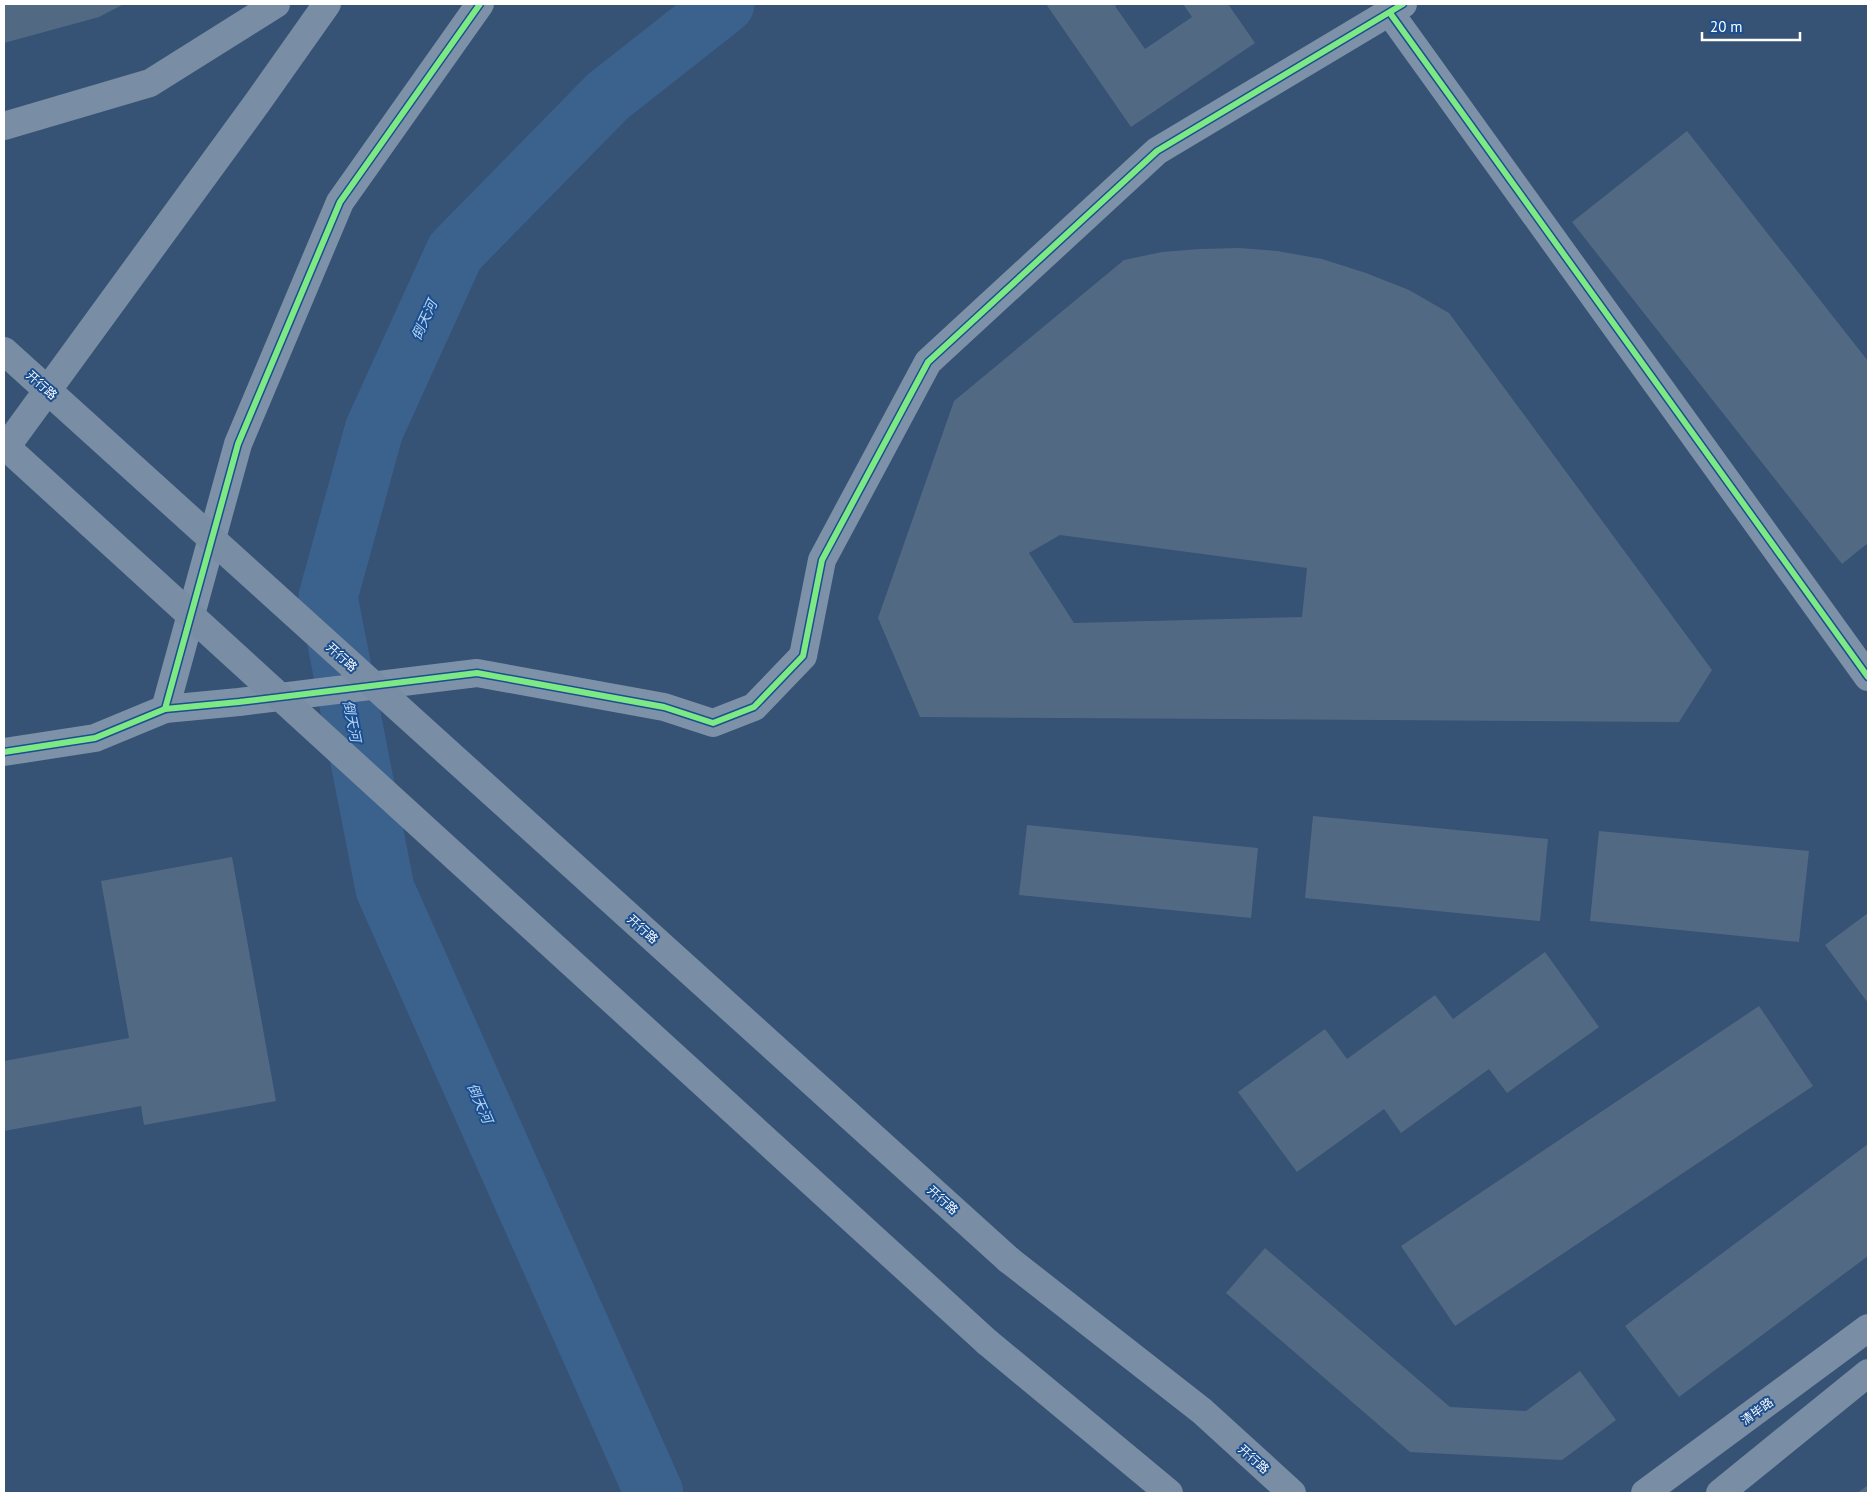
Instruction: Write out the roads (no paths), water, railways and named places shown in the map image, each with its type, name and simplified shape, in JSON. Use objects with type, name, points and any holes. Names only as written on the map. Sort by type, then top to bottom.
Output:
[{"type":"main road","points":[[4,126],[150,83],[276,4]]},
{"type":"main road","points":[[4,450],[327,4]]},
{"type":"main road","name":"开行路","points":[[4,351],[1009,1260],[1202,1411],[1292,1493]]},
{"type":"main road","points":[[4,446],[987,1342],[1169,1493]]},
{"type":"main road","name":"清毕路","points":[[1645,1493],[1868,1328]]},
{"type":"main road","points":[[1720,1493],[1868,1373]]},
{"type":"street","points":[[165,709],[238,444],[340,202],[480,4]]},
{"type":"street","points":[[4,752],[95,738],[165,709],[239,702],[477,673],[664,707],[713,723],[754,707],[803,656],[822,560],[928,362],[1157,151],[1396,8],[1868,677]]},
{"type":"waterway","name":"倒天河","points":[[654,1493],[385,889],[328,597],[374,430],[455,252],[608,96],[725,4]]}]
